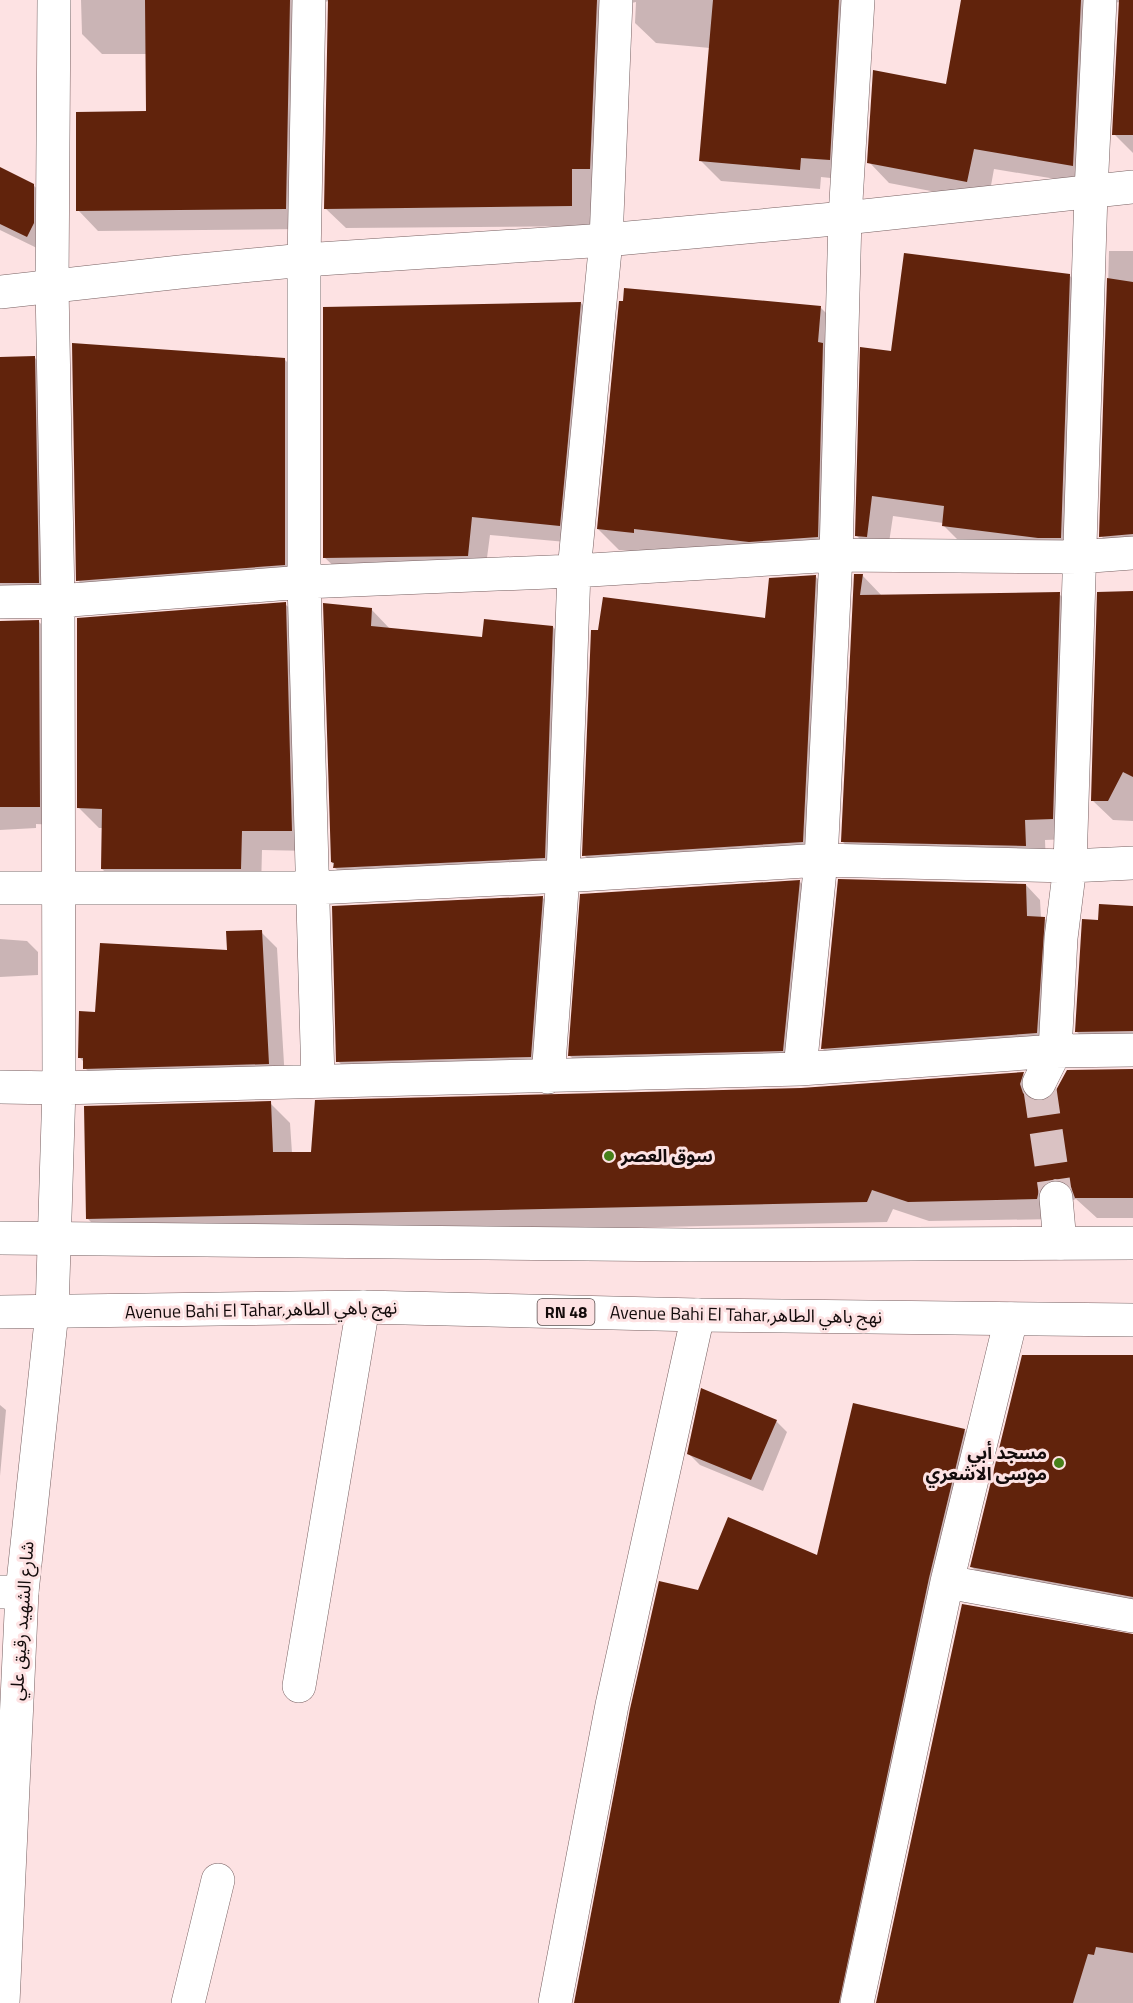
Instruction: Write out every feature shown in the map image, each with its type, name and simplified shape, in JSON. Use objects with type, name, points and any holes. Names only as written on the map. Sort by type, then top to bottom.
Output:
[{"type":"street","name":"شارع الشهيد رقيق علي","points":[[3,2003],[11,1592],[52,1312],[56,1238],[59,1089],[58,601],[52,286],[54,0]]},
{"type":"street","points":[[309,0],[304,260],[304,582],[318,1081]]},
{"type":"street","points":[[548,1077],[563,876],[574,571],[606,240],[616,0]]},
{"type":"street","points":[[800,1069],[821,860],[836,555],[845,219],[858,0]]},
{"type":"street","points":[[1040,1083],[1055,1051],[1061,938],[1070,866],[1090,192],[1100,0]]},
{"type":"street","points":[[0,292],[304,260],[606,240],[845,219],[1133,187]]},
{"type":"street","points":[[0,602],[58,601],[304,582],[574,571],[836,555],[1078,557],[1133,553]]},
{"type":"street","points":[[0,888],[314,888],[821,860],[1070,866],[1133,863]]},
{"type":"street","points":[[0,1087],[59,1089],[800,1069],[1055,1051],[1133,1050]]},
{"type":"street","points":[[1056,1198],[1060,1243]]},
{"type":"street","points":[[0,1238],[691,1245],[1133,1243]]},
{"type":"street","points":[[300,1686],[363,1307]]},
{"type":"street","name":"Avenue Bahi El Tahar,نهج باهي الطاهر","points":[[0,1312],[363,1307],[698,1315],[1133,1320]]},
{"type":"street","points":[[555,2003],[612,1705],[698,1315]]},
{"type":"street","points":[[857,2003],[947,1582],[1011,1319]]},
{"type":"street","points":[[947,1582],[1133,1616]]},
{"type":"street","points":[[188,2003],[218,1880]]},
{"type":"building","points":[[145,0],[290,0],[286,209],[76,211],[76,112],[146,111]]},
{"type":"building","points":[[328,0],[597,0],[590,169],[572,169],[572,206],[324,209]]},
{"type":"building","points":[[713,0],[839,0],[830,160],[801,158],[800,170],[699,161]]},
{"type":"building","points":[[961,0],[1081,0],[1073,166],[974,149],[967,182],[867,163],[873,70],[946,84]]},
{"type":"building","points":[[1119,0],[1133,0],[1133,135],[1112,135]]},
{"type":"building","points":[[0,167],[34,184],[34,223],[27,237],[0,224]]},
{"type":"building","points":[[904,253],[1070,274],[1061,538],[1038,538],[942,526],[944,506],[872,496],[867,537],[855,536],[860,347],[891,351]]},
{"type":"building","points":[[1107,278],[1133,282],[1133,534],[1099,537]]},
{"type":"building","points":[[624,288],[821,306],[818,342],[823,343],[818,537],[749,542],[634,529],[634,533],[597,529],[619,301],[623,301]]},
{"type":"building","points":[[581,302],[560,526],[472,517],[468,556],[323,558],[323,307]]},
{"type":"building","points":[[72,343],[285,358],[285,565],[76,581]]},
{"type":"building","points":[[35,356],[39,583],[0,583],[0,357]]},
{"type":"building","points":[[854,574],[863,574],[860,595],[1060,592],[1053,819],[1025,820],[1026,846],[841,842]]},
{"type":"building","points":[[816,575],[803,842],[582,856],[591,630],[598,630],[603,597],[765,618],[769,578]]},
{"type":"building","points":[[1133,591],[1133,777],[1123,772],[1108,801],[1091,801],[1097,592]]},
{"type":"building","points":[[286,602],[292,831],[242,831],[241,869],[101,869],[102,809],[77,808],[77,618]]},
{"type":"building","points":[[323,603],[372,608],[371,626],[482,637],[484,619],[553,626],[545,858],[333,868]]},
{"type":"building","points":[[39,620],[40,807],[0,807],[0,621]]},
{"type":"building","points":[[838,879],[1026,884],[1027,916],[1045,917],[1037,1033],[821,1049]]},
{"type":"building","points":[[800,880],[783,1051],[568,1056],[580,894]]},
{"type":"building","points":[[543,896],[531,1057],[336,1062],[332,906]]},
{"type":"building","points":[[1099,904],[1133,906],[1133,1031],[1075,1032],[1082,919],[1098,920]]},
{"type":"building","points":[[262,930],[269,1064],[83,1069],[83,1058],[78,1058],[79,1011],[95,1012],[100,943],[227,950],[226,931]]},
{"type":"building","name":"سوق العصر","points":[[1133,1069],[1133,1198],[1075,1198],[1071,1187],[1055,1179],[1045,1183],[1039,1190],[1037,1199],[908,1202],[872,1190],[867,1202],[86,1219],[84,1106],[271,1101],[273,1152],[311,1152],[315,1100],[801,1088],[1024,1072],[1020,1084],[1023,1093],[1030,1099],[1040,1102],[1049,1099],[1055,1092],[1067,1070]]},
{"type":"building","name":"مسجد أبي موسى الاشعري","points":[[1022,1355],[1133,1355],[1133,1597],[970,1567]]},
{"type":"building","points":[[701,1388],[777,1420],[751,1480],[687,1454]]},
{"type":"building","points":[[853,1403],[965,1429],[929,1578],[839,2003],[574,2003],[630,1709],[659,1581],[698,1590],[728,1517],[817,1555]]},
{"type":"building","points":[[962,1604],[1133,1634],[1133,1953],[1096,1947],[1094,1955],[1088,1954],[1073,2003],[876,2003]]},
{"type":"tunnel","points":[[1039,1083],[1056,1198]]},
{"type":"place","name":"سوق العصر","points":[[609,1156]]},
{"type":"place","name":"مسجد أبي موسى الاشعري","points":[[1059,1463]]}]
